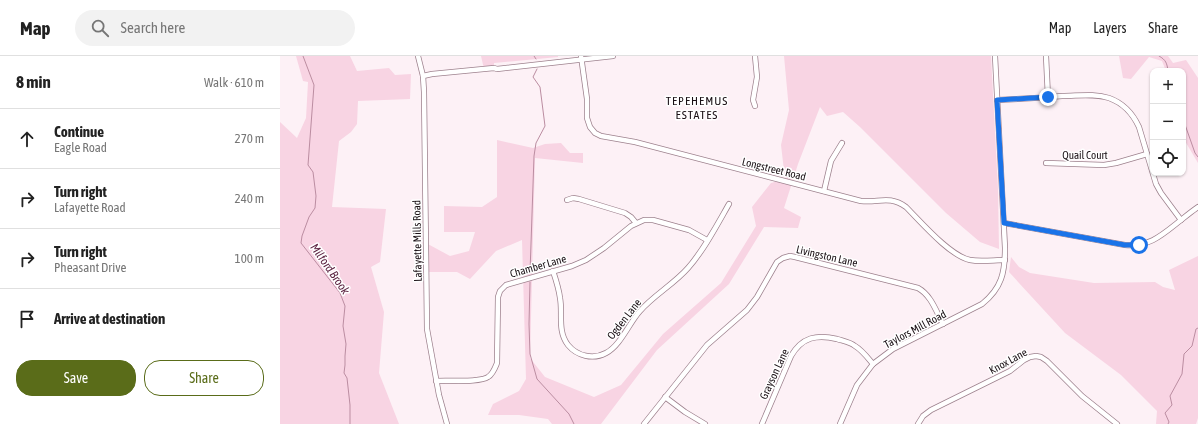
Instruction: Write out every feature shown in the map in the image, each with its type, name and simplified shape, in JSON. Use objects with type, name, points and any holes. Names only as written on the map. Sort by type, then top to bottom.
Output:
[{"type":"street","name":"Lafayette Mills Road","points":[[418,56],[423,76],[427,329],[436,381],[447,424]]},
{"type":"street","points":[[423,76],[582,58],[613,56]]},
{"type":"street","points":[[755,106],[753,100],[757,77],[756,56]]},
{"type":"street","name":"Taylors Mill Road","points":[[840,424],[857,385],[873,364],[893,348],[974,308],[989,298],[996,290],[1001,280],[1005,260],[995,56]]},
{"type":"street","points":[[1046,56],[1048,97]]},
{"type":"street","name":"Longstreet Road","points":[[582,58],[588,122],[593,131],[598,135],[635,142],[867,201],[886,199],[897,202],[906,207],[958,255],[974,261],[1005,260]]},
{"type":"street","points":[[997,100],[1097,95],[1119,103],[1131,113],[1136,120],[1154,181],[1181,220]]},
{"type":"street","points":[[824,191],[831,162],[842,143]]},
{"type":"street","name":"Quail Court","points":[[1046,163],[1104,165],[1147,154]]},
{"type":"street","points":[[567,200],[573,198],[580,199],[624,212],[636,223],[644,220],[653,220],[689,230],[707,240]]},
{"type":"street","name":"Ogden Lane","points":[[553,271],[560,297],[561,329],[565,341],[571,349],[580,354],[598,356],[607,353],[615,347],[640,311],[688,269],[730,204]]},
{"type":"street","points":[[1004,223],[1131,245],[1144,244],[1155,240],[1198,207]]},
{"type":"street","name":"Chamber Lane","points":[[436,381],[480,380],[491,375],[496,363],[497,300],[503,287],[510,283],[578,263],[594,255],[636,223]]},
{"type":"street","name":"Livingston Lane","points":[[644,424],[707,345],[747,310],[777,262],[783,258],[790,256],[795,257],[918,288],[929,298],[943,324]]},
{"type":"street","name":"Grayson Lane","points":[[762,424],[791,356],[798,346],[804,342],[822,336],[848,342],[857,347],[873,364]]},
{"type":"street","name":"Knox Lane","points":[[918,424],[923,416],[931,410],[1010,371],[1025,359],[1036,356],[1047,361],[1082,396],[1117,424]]},
{"type":"street","points":[[665,397],[685,412],[705,424]]},
{"type":"shaded area","points":[[296,56],[350,56],[357,71],[389,68],[395,75],[411,74],[410,99],[358,101],[357,124],[351,132],[339,141],[332,207],[386,209],[380,262],[371,267],[384,312],[379,373],[399,424],[280,424],[280,122],[297,138],[306,118],[308,82],[303,81]]},
{"type":"shaded area","points":[[481,56],[558,57],[494,63],[494,68],[484,69]]},
{"type":"shaded area","points":[[784,56],[991,56],[998,189],[999,249],[980,242],[946,213],[843,112],[827,116],[820,107],[798,164],[784,208],[801,217],[798,228],[764,227],[729,284],[657,350],[601,424],[552,424],[548,419],[519,415],[488,415],[493,404],[519,391],[526,379],[522,240],[496,251],[470,279],[457,272],[425,272],[426,243],[450,256],[469,251],[475,232],[444,232],[444,206],[482,207],[497,197],[497,140],[533,148],[545,144],[561,143],[570,153],[583,153],[583,163],[535,158],[530,358],[545,377],[594,397],[621,385],[663,334],[721,283],[756,226],[752,207],[771,183],[785,179],[781,145],[789,110]]},
{"type":"shaded area","points":[[1119,56],[1168,56],[1173,63],[1186,60],[1198,78],[1198,163],[1186,143],[1186,68],[1165,68],[1162,61],[1149,57],[1131,79],[1123,78]]},
{"type":"shaded area","points":[[1198,256],[1198,418],[1196,424],[1156,424],[1157,411],[1121,375],[1065,333],[1009,272],[1011,257],[1019,267],[1030,273],[1094,283],[1155,282],[1163,287],[1175,290],[1169,270]]},
{"type":"waterway","name":"Milford Brook","points":[[303,56],[314,85],[308,165],[313,172],[316,196],[315,208],[309,217],[301,243],[340,293],[345,306],[343,326],[346,344],[344,373],[347,378],[350,405],[350,424]]},
{"type":"waterway","points":[[1159,56],[1166,62],[1167,68]]},
{"type":"waterway","points":[[530,273],[534,156],[536,143],[545,126],[540,87],[533,77],[537,69]]},
{"type":"waterway","points":[[1186,128],[1195,153],[1198,157]]},
{"type":"waterway","points":[[530,282],[530,354],[537,379],[569,414],[574,424]]},
{"type":"waterway","points":[[1168,424],[1169,422],[1165,413],[1172,405],[1170,396],[1182,374],[1184,354],[1192,346],[1196,329],[1198,328]]},
{"type":"district","name":"TEPEHEMUS ESTATES","points":[[697,108]]},
{"type":"route","points":[[1048,97],[997,100],[1004,223],[1125,245],[1139,245]]}]
